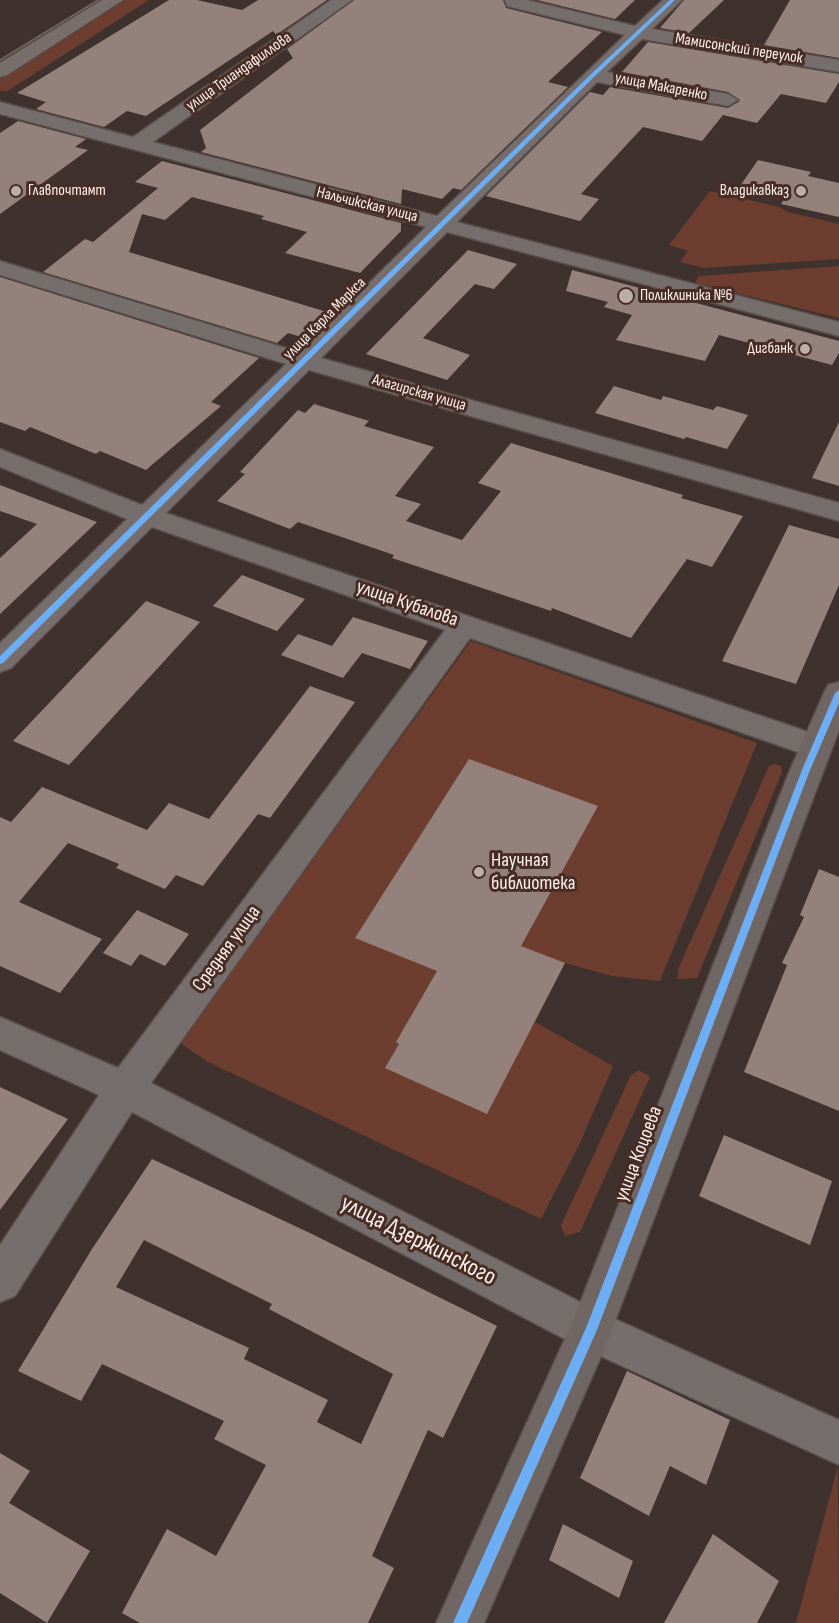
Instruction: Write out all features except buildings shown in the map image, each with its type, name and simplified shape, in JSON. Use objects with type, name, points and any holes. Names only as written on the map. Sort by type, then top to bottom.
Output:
[{"type":"main road","points":[[0,71],[114,0]]},
{"type":"street","name":"улица Триандафиллова","points":[[135,145],[343,0]]},
{"type":"street","name":"улица Карла Маркса","points":[[0,661],[593,75],[673,0]]},
{"type":"street","points":[[513,2],[638,33]]},
{"type":"street","name":"Мамисонский переулок","points":[[638,33],[839,66]]},
{"type":"street","name":"улица Макаренко","points":[[593,75],[728,100]]},
{"type":"street","name":"Нальчикская улица","points":[[0,108],[839,329]]},
{"type":"street","name":"Алагирская улица","points":[[0,268],[305,360],[839,512]]},
{"type":"street","name":"улица Кубалова","points":[[0,457],[147,515],[815,746]]},
{"type":"street","name":"Средняя улица","points":[[0,1282],[125,1089],[465,624]]},
{"type":"street","name":"улица Коцоева","points":[[460,1623],[591,1330],[815,746],[839,693]]},
{"type":"street","name":"улица Дзержинского","points":[[0,1033],[125,1089],[591,1330],[839,1443]]},
{"type":"shaded area","points":[[125,0],[149,0],[6,92],[0,90],[0,78]]},
{"type":"shaded area","points":[[710,191],[839,224],[839,259],[704,268],[680,262],[688,251],[669,245]]},
{"type":"shaded area","points":[[839,266],[839,318],[695,283],[699,276]]},
{"type":"shaded area","points":[[471,641],[757,743],[660,981],[612,976],[565,963],[535,1022],[613,1066],[581,1141],[541,1219],[208,1062],[180,1043]]},
{"type":"shaded area","points":[[774,764],[781,766],[782,772],[697,978],[677,979],[679,967],[769,766]]},
{"type":"shaded area","points":[[639,1070],[650,1077],[580,1232],[565,1236],[561,1225],[631,1075]]},
{"type":"shaded area","points":[[838,1466],[839,1623],[796,1623]]},
{"type":"tram line","points":[[0,60],[98,0]]},
{"type":"cycle path","points":[[0,661],[593,75],[673,0]]},
{"type":"cycle path","points":[[460,1623],[591,1330],[806,770],[839,693]]},
{"type":"place","name":"Главпочтамт","points":[[16,191]]},
{"type":"place","name":"Владикавказ","points":[[801,191]]},
{"type":"place","name":"Поликлиника №6","points":[[626,296]]},
{"type":"place","name":"Дигбанк","points":[[805,349]]},
{"type":"place","name":"Научная библиотека","points":[[479,872]]}]
